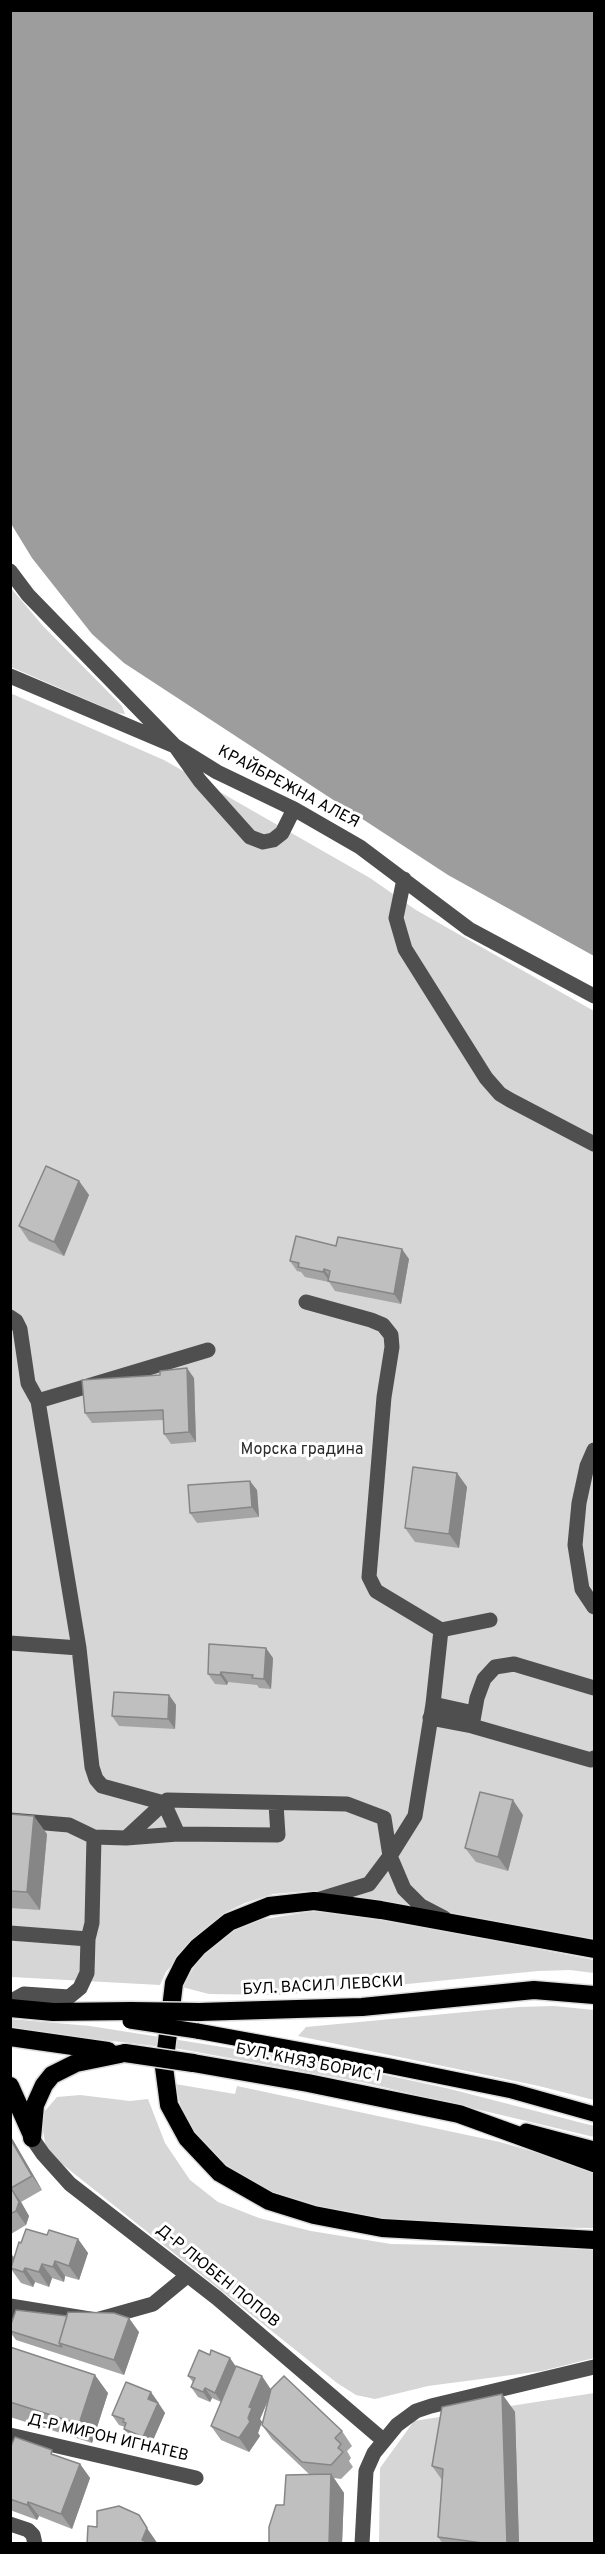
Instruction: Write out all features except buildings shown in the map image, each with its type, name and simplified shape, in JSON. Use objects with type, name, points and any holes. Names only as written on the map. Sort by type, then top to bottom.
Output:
[{"type":"highway","points":[[594,1949],[381,1910],[314,1901],[269,1906],[229,1922],[198,1947],[184,1963],[174,1983],[164,2050],[167,2094],[179,2126],[197,2150],[220,2174],[269,2201],[314,2215],[382,2228],[594,2241]]},
{"type":"highway","name":"БУЛ. ВАСИЛ ЛЕВСКИ","points":[[10,2008],[130,2016],[362,2007],[534,1990],[594,1995]]},
{"type":"highway","name":"БУЛ. КНЯЗ БОРИС I","points":[[10,2037],[309,2082],[459,2114]]},
{"type":"highway","points":[[32,2138],[35,2105],[44,2085],[52,2076],[76,2063],[125,2053]]},
{"type":"highway","points":[[10,2086],[32,2138]]},
{"type":"highway","points":[[459,2114],[594,2163]]},
{"type":"main road","name":"БУЛ. КНЯЗ БОРИС I","points":[[130,2016],[501,2089],[594,2114]]},
{"type":"main road","name":"БУЛ. КНЯЗ БОРИС I","points":[[459,2114],[594,2149]]},
{"type":"street","points":[[10,571],[28,595],[176,746],[228,816],[256,841],[268,842],[278,837],[294,809]]},
{"type":"street","name":"КРАЙБРЕЖНА АЛЕЯ","points":[[10,676],[176,746],[217,772],[294,809],[360,847],[470,929],[594,996]]},
{"type":"street","points":[[404,879],[396,918],[405,949],[486,1078],[500,1094],[510,1101],[594,1144]]},
{"type":"street","points":[[306,1302],[371,1320],[383,1325],[391,1335],[392,1347],[384,1397],[369,1577],[376,1591],[441,1630],[490,1620]]},
{"type":"street","points":[[10,1317],[16,1321],[20,1329],[28,1383],[38,1401],[79,1648],[92,1767],[96,1779],[111,1790],[164,1803]]},
{"type":"street","points":[[38,1401],[208,1350]]},
{"type":"street","points":[[594,1450],[587,1466],[579,1503],[574,1545],[582,1589],[594,1606]]},
{"type":"street","points":[[314,1901],[369,1884],[415,1816],[432,1711],[441,1630]]},
{"type":"street","points":[[10,1643],[79,1648]]},
{"type":"street","points":[[473,1719],[484,1679],[495,1667],[514,1664],[594,1688]]},
{"type":"street","points":[[432,1711],[473,1719],[591,1760],[594,1758]]},
{"type":"street","points":[[126,1838],[167,1800],[347,1804],[384,1818],[390,1856],[404,1889],[421,1906],[458,1925]]},
{"type":"street","points":[[164,1803],[178,1834]]},
{"type":"street","points":[[10,1820],[69,1825],[94,1837],[126,1838],[178,1834],[278,1835],[276,1804]]},
{"type":"street","points":[[10,2002],[24,1995],[69,1996],[80,1988],[87,1973],[88,1939],[92,1923],[94,1837]]},
{"type":"street","points":[[10,1933],[88,1939]]},
{"type":"street","name":"Д-Р ЛЮБЕН ПОПОВ","points":[[32,2138],[70,2184],[243,2320],[384,2440]]},
{"type":"street","points":[[12,2312],[96,2320],[153,2304],[187,2276]]},
{"type":"street","points":[[362,2544],[366,2470],[374,2453],[397,2425],[416,2411],[469,2395],[594,2367]]},
{"type":"street","name":"Д-Р МИРОН ИГНАТЕВ","points":[[16,2440],[196,2478]]},
{"type":"street","points":[[10,2524],[31,2533],[35,2544]]},
{"type":"green space","points":[[11,588],[43,626],[122,706],[125,714],[117,713],[11,667]]},
{"type":"green space","name":"Морска градина","points":[[10,693],[164,760],[370,878],[416,910],[594,1011],[594,1940],[310,1891],[273,1894],[224,1913],[188,1945],[166,1972],[160,1985],[11,1977]]},
{"type":"green space","points":[[308,1912],[337,1912],[373,1917],[594,1960],[594,1973],[570,1970],[538,1971],[276,1995],[209,1994],[182,1987],[201,1956],[230,1931],[252,1921]]},
{"type":"green space","points":[[554,2006],[594,2010],[594,2100],[539,2086],[298,2036],[306,2027],[519,2007]]},
{"type":"green space","points":[[10,2019],[90,2026],[343,2066],[446,2088],[594,2126],[594,2137],[366,2083],[180,2049],[11,2029]]},
{"type":"green space","points":[[175,2084],[235,2094],[237,2086],[500,2142],[555,2158],[594,2173],[594,2228],[504,2227],[369,2219],[284,2200],[208,2159],[181,2107]]},
{"type":"green space","points":[[80,2095],[130,2101],[148,2099],[165,2143],[190,2180],[218,2202],[259,2218],[311,2231],[391,2244],[594,2248],[594,2358],[542,2371],[428,2386],[375,2399],[356,2395],[337,2383],[62,2164],[46,2148],[42,2125],[44,2112],[57,2097]]},
{"type":"green space","points":[[594,2393],[594,2543],[379,2544],[380,2468],[414,2421]]},
{"type":"shaded area","points":[[11,10],[594,11],[594,956],[448,875],[124,663],[92,634],[32,558],[10,522]]}]
